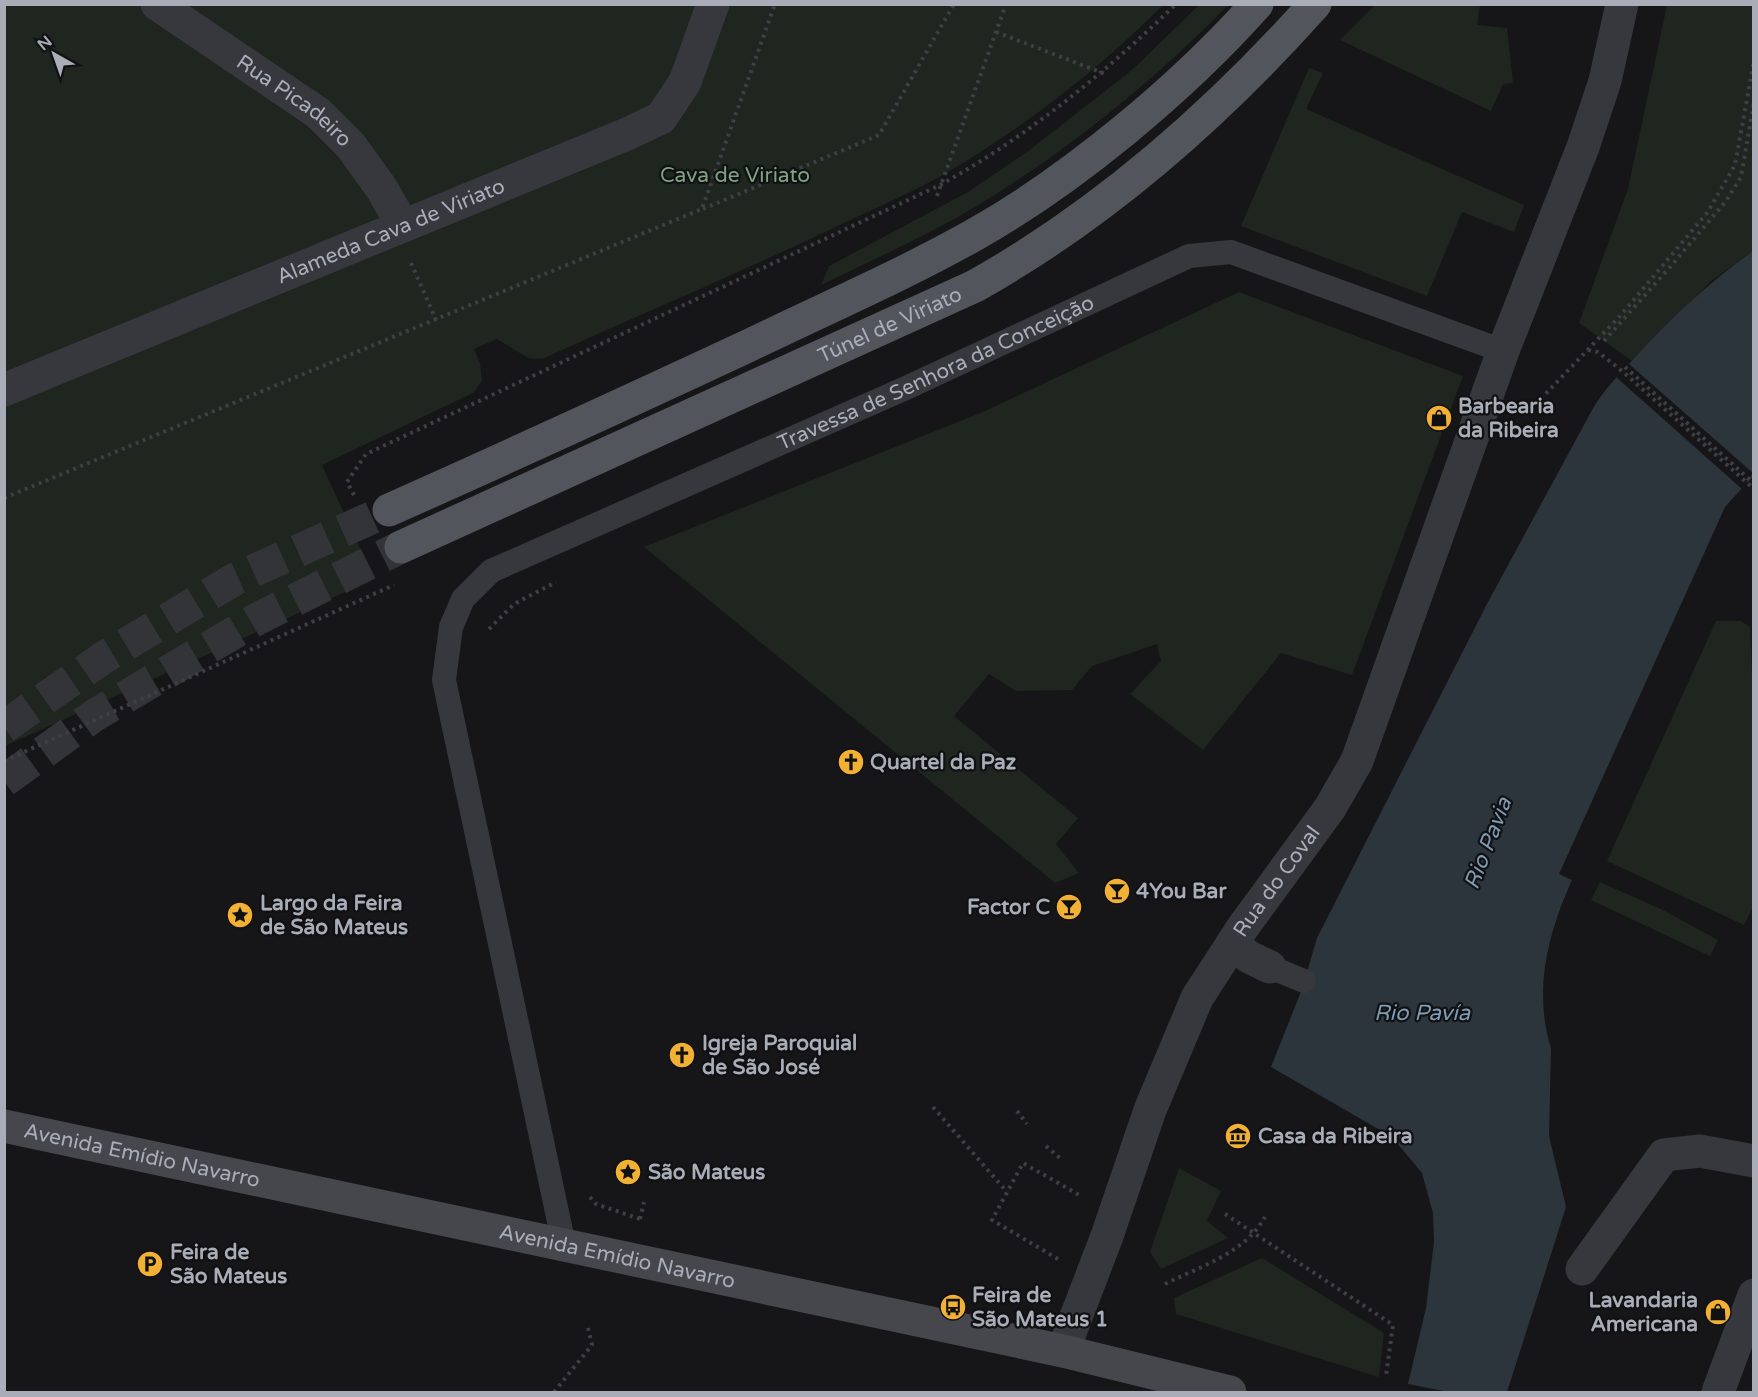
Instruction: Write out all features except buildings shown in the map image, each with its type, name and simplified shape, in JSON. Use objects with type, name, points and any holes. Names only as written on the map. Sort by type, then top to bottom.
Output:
[{"type":"main road","name":"Túnel de Viriato","points":[[389,510],[575,427],[973,235],[1054,182],[1131,122],[1191,71],[1257,4]]},
{"type":"main road","name":"Túnel de Viriato","points":[[401,547],[966,291],[1014,264],[1051,242],[1149,166],[1256,69],[1315,4]]},
{"type":"main road","name":"Avenida Emídio Navarro","points":[[4,1126],[1063,1351],[1230,1392]]},
{"type":"street","name":"Rua Picadeiro","points":[[157,4],[318,112],[351,146],[382,189],[406,241]]},
{"type":"street","name":"Alameda Cava de Viriato","points":[[4,390],[406,241],[661,118],[686,82],[713,4]]},
{"type":"street","name":"Rua do Coval","points":[[1063,1351],[1107,1236],[1150,1110],[1197,998],[1232,944],[1330,808],[1357,761],[1503,351],[1583,147],[1605,81],[1622,4]]},
{"type":"street","points":[[1232,944],[1249,957],[1270,967]]},
{"type":"street","points":[[1582,1269],[1664,1155],[1700,1151],[1754,1161]]},
{"type":"street","points":[[1718,1392],[1754,1295]]},
{"type":"lane","name":"Travessa de Senhora da Conceição","points":[[564,1245],[444,680],[451,627],[463,599],[491,572],[906,388],[1189,256],[1231,252],[1503,351]]},
{"type":"lane","points":[[1270,967],[1304,981]]},
{"type":"path","points":[[702,209],[775,4]]},
{"type":"path","points":[[4,498],[879,135],[954,4]]},
{"type":"path","points":[[937,196],[1006,4]]},
{"type":"path","points":[[996,33],[1108,75]]},
{"type":"path","points":[[1485,406],[1521,412],[1530,410],[1668,261],[1707,213],[1735,165],[1754,61]]},
{"type":"path","points":[[1604,340],[1726,201],[1741,177],[1754,102]]},
{"type":"path","points":[[406,241],[436,320]]},
{"type":"path","points":[[1587,350],[1598,352],[1624,369],[1754,489]]},
{"type":"path","points":[[483,636],[514,604],[567,577]]},
{"type":"path","points":[[933,1107],[1007,1192]]},
{"type":"path","points":[[1017,1112],[1027,1124]]},
{"type":"path","points":[[1046,1146],[1061,1159]]},
{"type":"path","points":[[1061,1261],[992,1220],[1023,1163],[1085,1198]]},
{"type":"path","points":[[584,1191],[596,1204],[640,1219],[644,1202]]},
{"type":"path","points":[[1225,1214],[1393,1325],[1386,1376]]},
{"type":"path","points":[[1165,1284],[1242,1246],[1256,1233],[1265,1217]]},
{"type":"path","points":[[554,1392],[592,1345],[588,1328]]},
{"type":"green space","points":[[1200,4],[1228,5],[1141,87],[1079,137],[1013,183],[961,215],[821,285],[829,266],[968,192],[1027,152],[1132,70]]},
{"type":"green space","name":"Cava de Viriato","points":[[4,5],[1163,5],[1090,72],[1036,114],[981,152],[913,191],[542,359],[528,358],[497,339],[474,349],[480,363],[482,381],[473,393],[322,465],[374,579],[5,746]]},
{"type":"green space","points":[[1375,5],[1480,5],[1477,25],[1507,28],[1513,83],[1503,84],[1491,111],[1340,40]]},
{"type":"green space","points":[[1667,5],[1753,5],[1753,251],[1711,281],[1632,361],[1579,323],[1628,189]]},
{"type":"green space","points":[[1309,68],[1323,73],[1306,109],[1524,205],[1514,232],[1462,212],[1427,296],[1241,226]]},
{"type":"green space","points":[[1239,292],[1463,376],[1352,675],[1281,653],[1203,750],[1130,694],[1161,661],[1157,644],[1092,666],[1072,690],[1016,691],[989,674],[954,716],[1078,818],[1056,844],[1079,873],[1055,883],[644,547],[983,412]]},
{"type":"green space","points":[[1716,621],[1741,621],[1750,627],[1754,730],[1754,905],[1744,925],[1607,861]]},
{"type":"green space","points":[[1600,882],[1663,910],[1718,940],[1710,956],[1591,900]]},
{"type":"green space","points":[[1179,1168],[1221,1191],[1207,1221],[1228,1238],[1161,1269],[1150,1252]]},
{"type":"green space","points":[[1262,1258],[1384,1333],[1379,1377],[1176,1314],[1174,1298]]},
{"type":"water","name":"Rio Pavía","points":[[1753,251],[1753,476],[1725,507],[1559,874],[1572,880],[1550,941],[1543,984],[1543,1005],[1551,1048],[1549,1136],[1566,1207],[1507,1392],[1449,1392],[1408,1384],[1426,1308],[1434,1242],[1433,1213],[1422,1173],[1392,1137],[1271,1067],[1302,989],[1317,938],[1488,602],[1591,412],[1614,380],[1667,324],[1708,286]]},
{"type":"pier","points":[[1629,364],[1753,473],[1742,489],[1616,377]]},
{"type":"tunnel","points":[[4,727],[103,658],[235,579],[389,510]]},
{"type":"tunnel","points":[[4,781],[95,715],[257,619],[401,547]]},
{"type":"place","name":"Barbearia da Ribeira","points":[[1439,418]]},
{"type":"place","name":"Quartel da Paz","points":[[851,762]]},
{"type":"place","name":"4You Bar","points":[[1117,891]]},
{"type":"place","name":"Factor C","points":[[1069,907]]},
{"type":"place","name":"Largo da Feira de São Mateus","points":[[240,915]]},
{"type":"place","name":"Igreja Paroquial de São José","points":[[682,1055]]},
{"type":"place","name":"Casa da Ribeira","points":[[1238,1136]]},
{"type":"place","name":"São Mateus","points":[[628,1172]]},
{"type":"place","name":"Feira de São Mateus","points":[[150,1264]]},
{"type":"place","name":"Feira de São Mateus 1","points":[[953,1307]]},
{"type":"place","name":"Lavandaria Americana","points":[[1718,1312]]},
{"type":"water label","name":"Rio Pavia","points":[[1487,843]]}]
